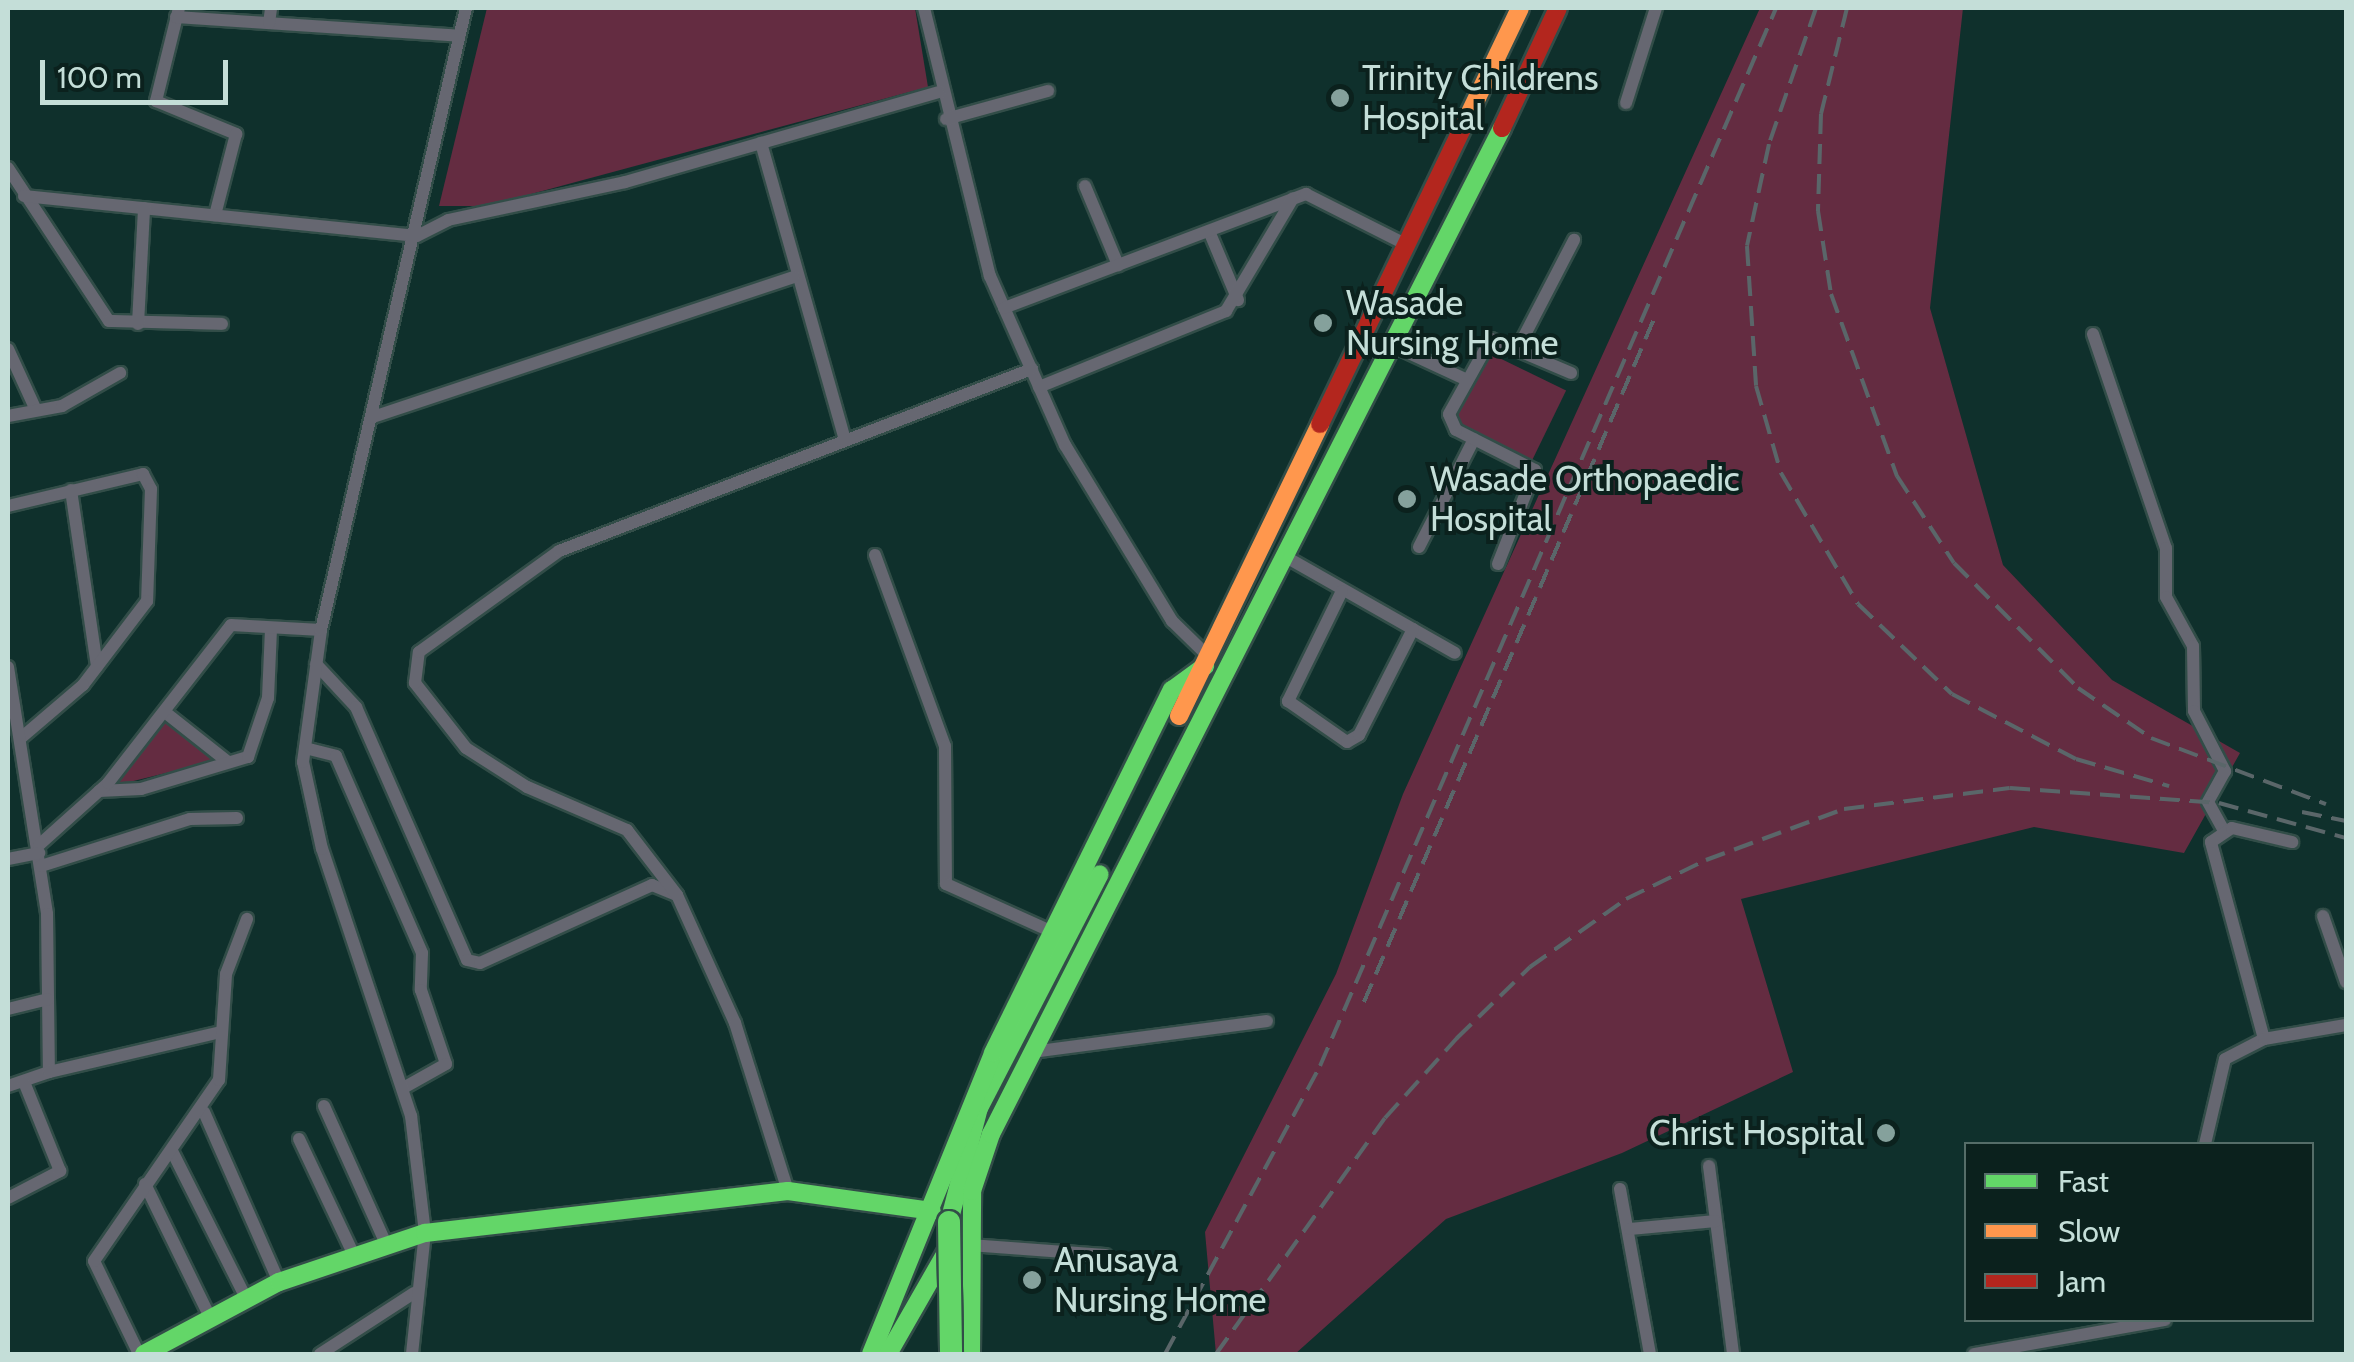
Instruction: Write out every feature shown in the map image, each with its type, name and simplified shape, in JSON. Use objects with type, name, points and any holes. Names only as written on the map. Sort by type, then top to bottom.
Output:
[{"type":"main road","points":[[951,1354],[949,1222],[960,1156],[1202,670],[1520,8]]},
{"type":"main road","points":[[970,1354],[967,1293],[971,1213],[992,1134],[1029,1053],[1396,347],[1551,11]]},
{"type":"main road","points":[[871,1354],[1053,932],[1172,690],[1202,670]]},
{"type":"main road","points":[[141,1354],[208,1314],[279,1282],[385,1242],[425,1233],[788,1191],[932,1211]]},
{"type":"main road","points":[[888,1354],[971,1213]]},
{"type":"main road","points":[[969,1255],[982,1354]]},
{"type":"street","points":[[269,23],[271,8]]},
{"type":"street","points":[[412,1354],[414,1293],[425,1233],[404,1088],[322,848],[305,748],[321,630],[417,236],[466,8]]},
{"type":"street","points":[[924,8],[938,92],[1004,308],[1039,386],[1202,670]]},
{"type":"street","points":[[1626,103],[1656,8]]},
{"type":"street","points":[[215,215],[237,138],[158,107],[178,12],[269,23],[459,36]]},
{"type":"street","points":[[946,119],[1048,91]]},
{"type":"street","points":[[24,196],[417,236],[448,220],[761,143],[938,92]]},
{"type":"street","points":[[761,143],[792,276],[844,440]]},
{"type":"street","points":[[8,168],[102,316],[138,324],[222,324]]},
{"type":"street","points":[[1085,186],[1118,266]]},
{"type":"street","points":[[1004,308],[1294,198],[1318,194],[1406,244]]},
{"type":"street","points":[[1039,386],[1238,300],[1294,198]]},
{"type":"street","points":[[138,324],[144,208]]},
{"type":"street","points":[[1209,231],[1238,300]]},
{"type":"street","points":[[1518,348],[1574,240]]},
{"type":"street","points":[[373,418],[792,276]]},
{"type":"street","points":[[2093,334],[2166,548],[2166,597],[2193,646],[2194,711],[2225,771],[2208,802],[2222,829]]},
{"type":"street","points":[[1498,564],[1536,470],[1448,423],[1465,379],[1491,339],[1571,373]]},
{"type":"street","points":[[1396,347],[1465,379]]},
{"type":"street","points":[[8,349],[35,408]]},
{"type":"street","points":[[788,1191],[735,1023],[677,895],[627,830],[527,788],[466,748],[415,683],[419,652],[559,550],[1032,370]]},
{"type":"street","points":[[8,416],[62,406],[120,373]]},
{"type":"street","points":[[1420,548],[1474,439]]},
{"type":"street","points":[[8,506],[142,474],[151,489],[154,581],[98,666],[16,744]]},
{"type":"street","points":[[71,490],[98,666]]},
{"type":"street","points":[[875,555],[946,746],[946,884],[1053,932]]},
{"type":"street","points":[[1286,557],[1455,654]]},
{"type":"street","points":[[1342,591],[1288,701],[1347,742],[1413,628]]},
{"type":"street","points":[[40,854],[166,713],[226,630],[239,622],[321,630]]},
{"type":"street","points":[[99,791],[142,789],[252,753],[264,717],[271,628]]},
{"type":"street","points":[[316,664],[356,707],[467,960],[480,963],[652,885],[677,895]]},
{"type":"street","points":[[8,667],[16,744],[40,854],[48,1072]]},
{"type":"street","points":[[166,713],[228,762]]},
{"type":"street","points":[[305,748],[336,756],[422,954],[422,990],[446,1064],[404,1088]]},
{"type":"street","points":[[8,858],[190,819],[237,818]]},
{"type":"street","points":[[2222,829],[2292,842]]},
{"type":"street","points":[[2222,829],[2210,842],[2212,866],[2264,1039]]},
{"type":"street","points":[[2323,916],[2346,982]]},
{"type":"street","points":[[141,1354],[94,1261],[146,1184],[204,1112],[222,1065],[220,1032],[226,974],[248,920]]},
{"type":"street","points":[[8,1010],[48,999]]},
{"type":"street","points":[[1029,1053],[1267,1021]]},
{"type":"street","points":[[2206,1142],[2225,1059],[2264,1039],[2346,1024]]},
{"type":"street","points":[[8,1086],[48,1072],[220,1032]]},
{"type":"street","points":[[8,1198],[60,1171],[24,1082]]},
{"type":"street","points":[[324,1106],[385,1242]]},
{"type":"street","points":[[204,1112],[279,1282]]},
{"type":"street","points":[[299,1139],[353,1253]]},
{"type":"street","points":[[172,1151],[246,1298]]},
{"type":"street","points":[[1710,1166],[1733,1354]]},
{"type":"street","points":[[146,1184],[208,1314]]},
{"type":"street","points":[[1620,1189],[1650,1354]]},
{"type":"street","points":[[1630,1229],[1716,1221]]},
{"type":"street","points":[[969,1255],[1106,1254]]},
{"type":"street","points":[[320,1354],[414,1293]]},
{"type":"street","points":[[1974,1354],[2154,1322]]},
{"type":"shaded area","points":[[487,8],[915,8],[928,87],[487,206],[439,206]]},
{"type":"shaded area","points":[[1760,8],[1963,8],[1930,308],[2003,565],[2112,680],[2240,753],[2184,853],[2034,827],[1741,899],[1793,1072],[1622,1153],[1446,1219],[1295,1354],[1216,1354],[1205,1232],[1336,974],[1403,794]]},
{"type":"shaded area","points":[[1487,352],[1566,391],[1531,462],[1452,424]]},
{"type":"shaded area","points":[[166,718],[219,760],[109,787]]},
{"type":"waterway","points":[[8,8],[8,26]]},
{"type":"railway","points":[[1165,1354],[1320,1066],[1776,8]]},
{"type":"railway","points":[[1816,8],[1769,144],[1747,246],[1756,386],[1781,473],[1858,604],[1952,694],[2076,759],[2169,786]]},
{"type":"railway","points":[[1847,8],[1821,114],[1818,211],[1831,294],[1897,476],[1954,563],[2078,688],[2151,738],[2326,804]]},
{"type":"railway","points":[[1364,1002],[1653,321]]},
{"type":"railway","points":[[1216,1354],[1385,1118],[1457,1038],[1530,967],[1626,899],[1706,860],[1844,809],[2010,788],[2219,803],[2346,838]]},
{"type":"railway","points":[[2302,812],[2346,821]]},
{"type":"traffic: fast","points":[[971,1354],[972,1191],[991,1134],[1502,128]]},
{"type":"traffic: fast","points":[[871,1354],[993,1053],[1172,690],[1205,666]]},
{"type":"traffic: fast","points":[[949,1222],[979,1108],[1100,874]]},
{"type":"traffic: fast","points":[[144,1354],[279,1282],[425,1233],[788,1191],[932,1211]]},
{"type":"traffic: fast","points":[[949,1222],[951,1354]]},
{"type":"traffic: fast","points":[[888,1354],[951,1244]]},
{"type":"traffic: slow","points":[[1465,123],[1520,8]]},
{"type":"traffic: slow","points":[[1179,716],[1320,424]]},
{"type":"traffic: jam","points":[[1502,128],[1558,8]]},
{"type":"traffic: jam","points":[[1320,424],[1465,123]]},
{"type":"place","name":"Trinity Childrens Hospital","points":[[1340,98]]},
{"type":"place","name":"Wasade Nursing Home","points":[[1323,323]]},
{"type":"place","name":"Wasade Orthopaedic Hospital","points":[[1407,499]]},
{"type":"place","name":"Christ Hospital","points":[[1886,1133]]},
{"type":"place","name":"Anusaya Nursing Home","points":[[1032,1280]]}]
